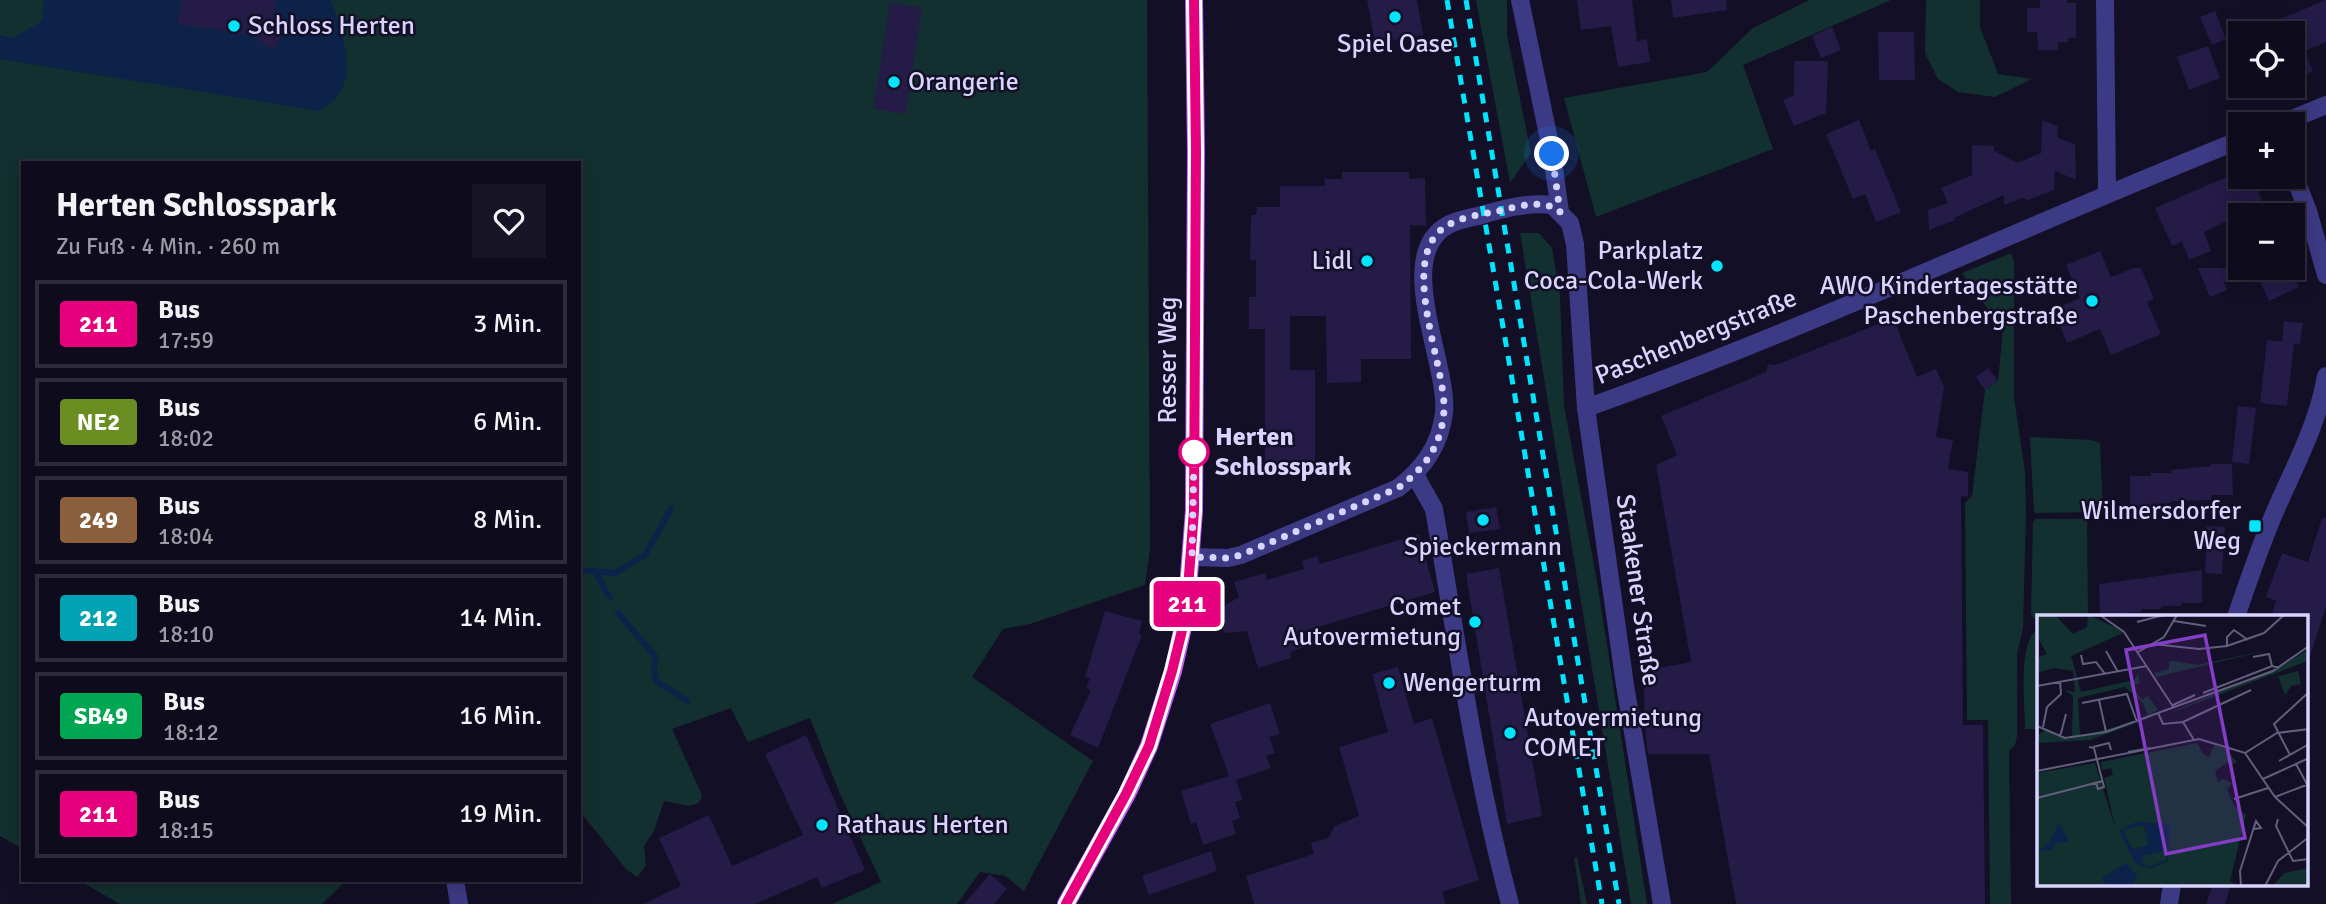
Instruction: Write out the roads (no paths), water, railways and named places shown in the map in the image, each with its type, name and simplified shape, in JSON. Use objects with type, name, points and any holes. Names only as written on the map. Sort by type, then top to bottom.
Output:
[{"type":"main road","name":"Resser Weg","points":[[1066,904],[1149,746],[1186,614],[1194,511],[1194,0]]},
{"type":"street","name":"Paschenbergstraße","points":[[1520,0],[1552,154],[1560,212],[1570,223],[1575,244],[1586,408],[1748,346],[2107,193],[2228,145]]},
{"type":"street","points":[[2105,0],[2107,193]]},
{"type":"street","points":[[2305,114],[2326,105]]},
{"type":"street","points":[[2299,189],[2326,275]]},
{"type":"street","points":[[1192,557],[1228,558],[1241,555],[1388,493],[1415,475],[1437,443],[1444,410],[1423,274],[1428,246],[1448,225],[1483,214],[1541,204],[1552,205],[1560,212]]},
{"type":"street","points":[[2237,615],[2270,522],[2315,423],[2326,376]]},
{"type":"street","name":"Staakener Straße","points":[[1586,408],[1625,685],[1662,904]]},
{"type":"street","points":[[2304,451],[2326,434]]},
{"type":"street","points":[[1415,475],[1434,509],[1479,769],[1510,904]]},
{"type":"street","points":[[455,882],[459,904]]},
{"type":"street","points":[[2169,904],[2172,886]]},
{"type":"water","points":[[44,0],[181,0],[177,24],[259,36],[262,44],[271,48],[276,47],[281,39],[281,33],[272,22],[276,0],[331,0],[345,46],[345,83],[338,96],[319,111],[0,59],[0,35],[13,38],[42,21]]},
{"type":"waterway","points":[[581,570],[615,573],[645,555],[671,509]]},
{"type":"waterway","points":[[597,573],[610,597]]},
{"type":"waterway","points":[[618,613],[655,656],[656,681],[687,701]]},
{"type":"railway","points":[[1447,0],[1602,904]]},
{"type":"railway","points":[[1466,0],[1619,904]]},
{"type":"place","name":"Spiel Oase","points":[[1395,17]]},
{"type":"place","name":"Schloss Herten","points":[[234,26]]},
{"type":"place","name":"Orangerie","points":[[894,82]]},
{"type":"place","name":"Lidl","points":[[1367,261]]},
{"type":"place","name":"Parkplatz Coca-Cola-Werk","points":[[1717,266]]},
{"type":"place","name":"AWO Kindertagesstätte Paschenbergstraße","points":[[2092,301]]},
{"type":"place","name":"Herten Schlosspark","points":[[1194,452]]},
{"type":"place","name":"Spieckermann","points":[[1483,520]]},
{"type":"place","name":"Wilmersdorfer Weg","points":[[2255,526]]},
{"type":"place","name":"Comet Autovermietung","points":[[1475,622]]},
{"type":"place","name":"Wengerturm","points":[[1389,683]]},
{"type":"place","name":"Autovermietung COMET","points":[[1510,733]]},
{"type":"place","name":"Rathaus Herten","points":[[822,825]]}]
